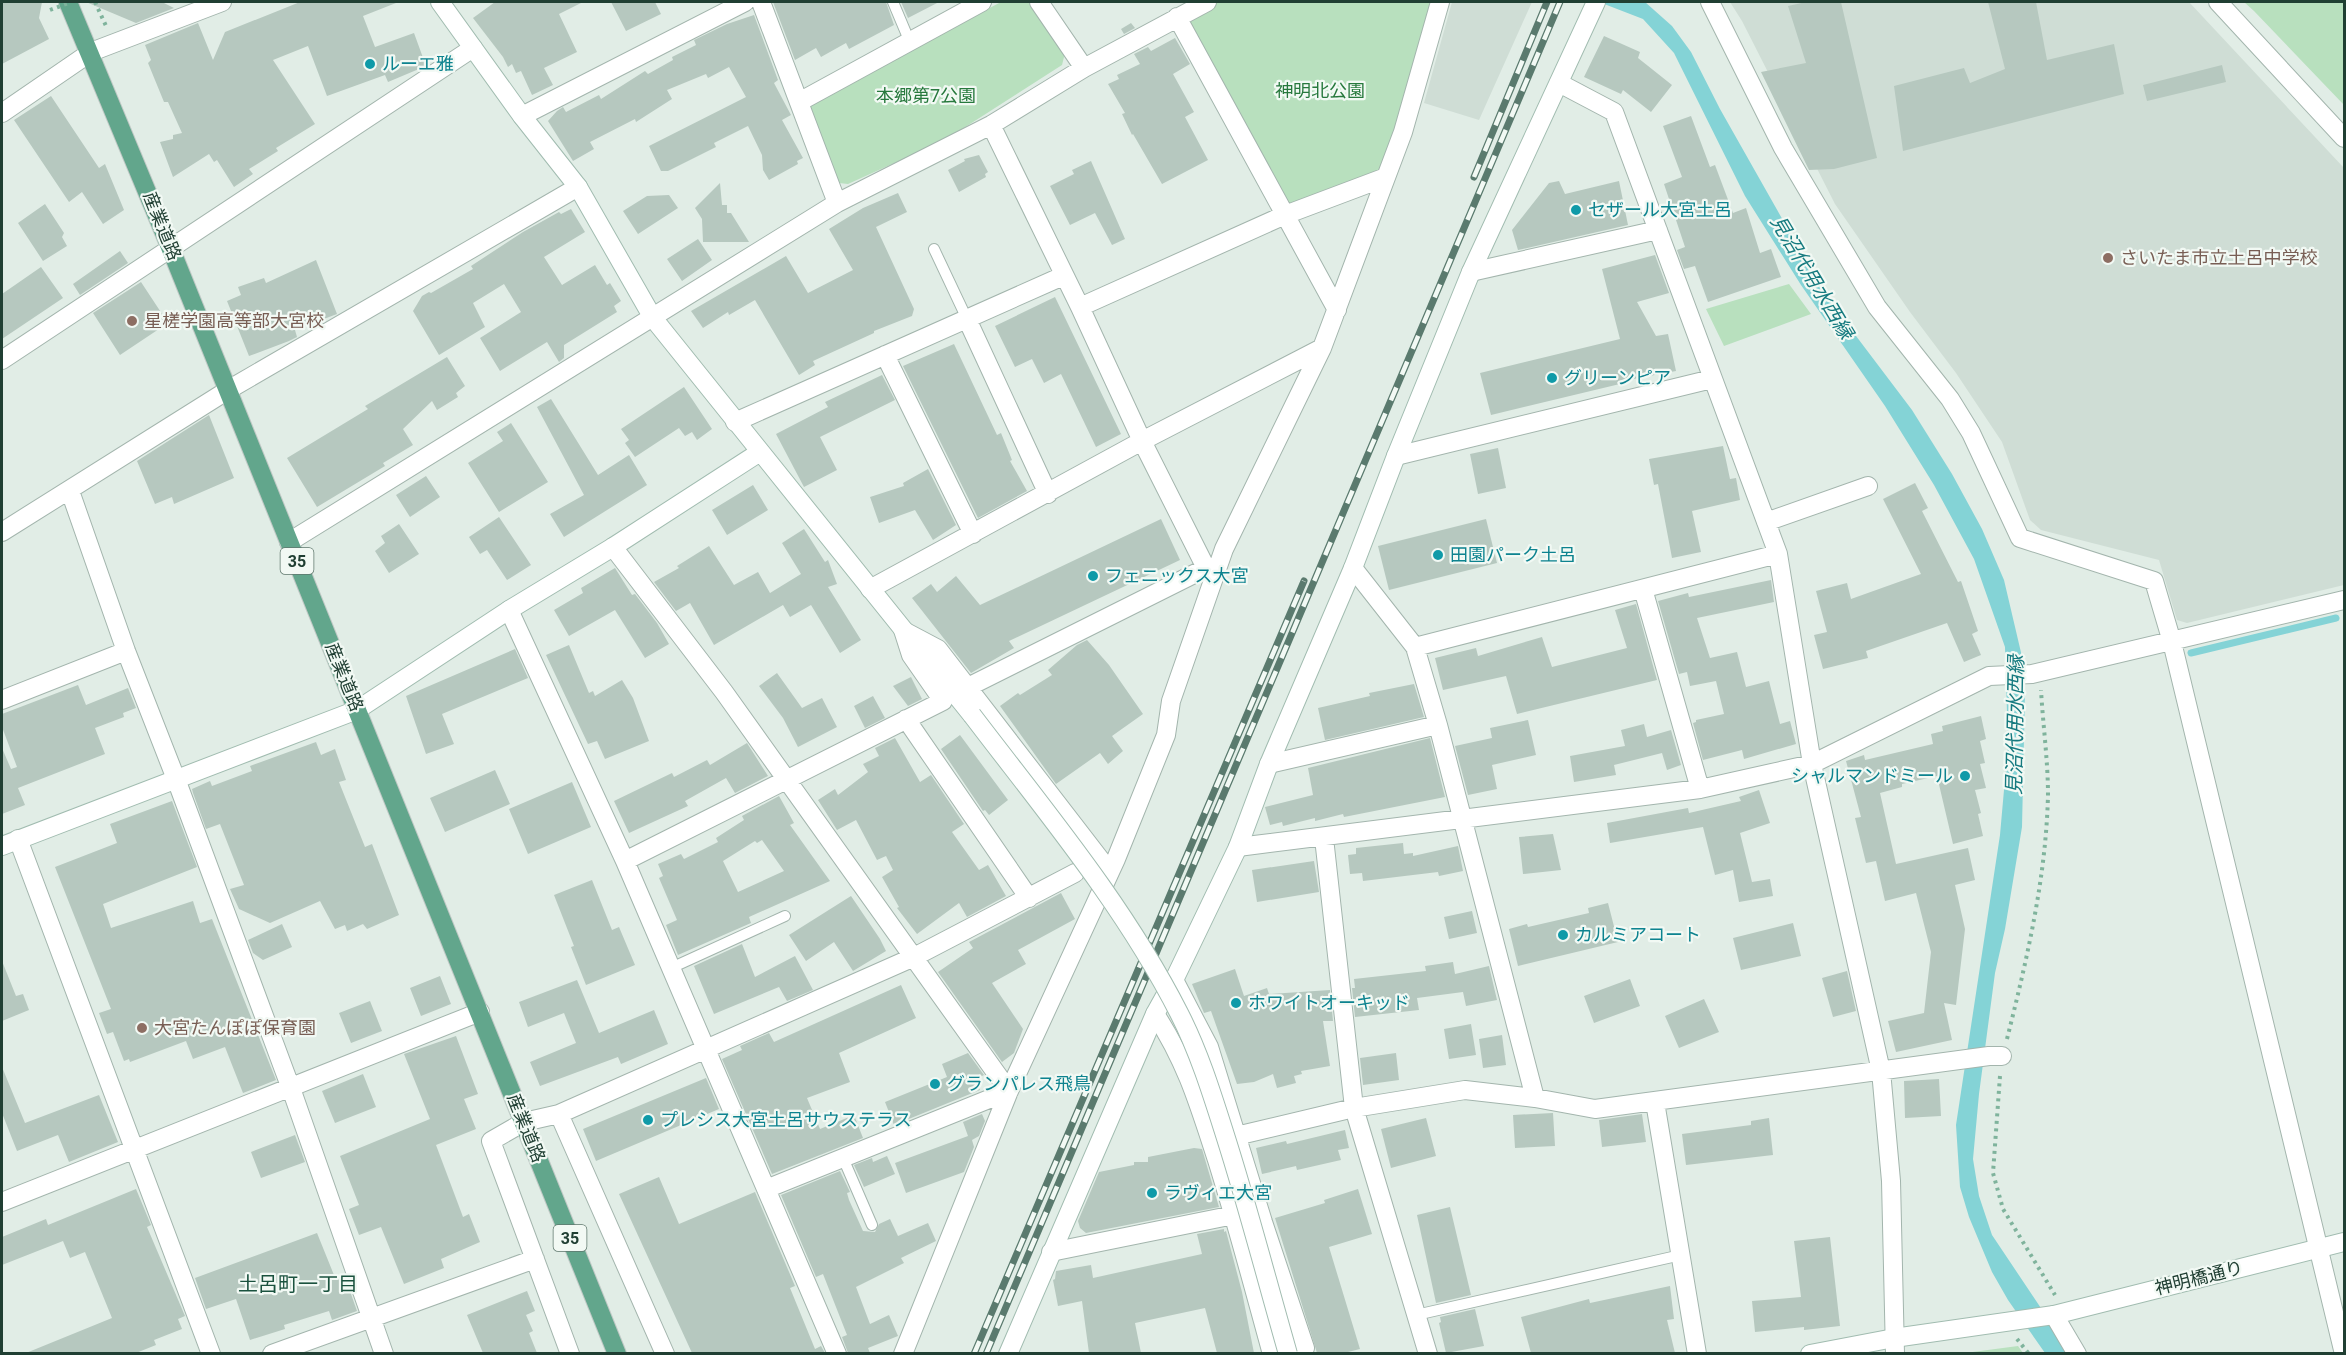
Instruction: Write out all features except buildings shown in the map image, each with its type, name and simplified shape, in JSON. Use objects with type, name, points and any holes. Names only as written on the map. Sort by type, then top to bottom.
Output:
[{"type":"main road","name":"産業道路","points":[[70,2],[617,1353]]},
{"type":"street","points":[[2,113],[91,52],[222,2]]},
{"type":"street","points":[[440,2],[522,116],[578,187],[652,318],[972,715],[1081,859],[1127,925],[1179,1014],[1205,1072],[1235,1166],[1288,1353]]},
{"type":"street","points":[[522,116],[745,2]]},
{"type":"street","points":[[761,2],[837,203]]},
{"type":"street","points":[[799,102],[982,2]]},
{"type":"street","points":[[1039,2],[1084,68]]},
{"type":"street","points":[[289,542],[837,203],[990,125],[1084,68],[1207,2]]},
{"type":"street","points":[[903,1353],[1009,1090],[1110,872],[1166,735],[1170,701],[1210,572],[1224,549],[1322,348],[1403,132],[1440,2]]},
{"type":"street","points":[[1008,1353],[1155,1014],[1174,980],[1238,847],[1269,765],[1353,568],[1471,272],[1596,2]]},
{"type":"street","points":[[1710,2],[1783,148],[1877,307],[1950,399],[1971,433],[2020,538],[2154,581],[2172,642],[2344,1353]]},
{"type":"street","points":[[2218,2],[2344,138]]},
{"type":"street","points":[[1177,17],[1337,310]]},
{"type":"street","points":[[2,360],[473,48]]},
{"type":"street","points":[[1559,82],[1614,112],[1778,554],[1812,764],[1881,1071],[1891,1181],[1894,1346]]},
{"type":"street","points":[[990,125],[1142,441],[1210,572]]},
{"type":"street","points":[[1080,308],[1285,215],[1386,177]]},
{"type":"street","points":[[2,532],[228,390],[578,187]]},
{"type":"street","points":[[1471,272],[1658,230]]},
{"type":"street","points":[[735,422],[1063,276]]},
{"type":"street","points":[[967,319],[1048,494]]},
{"type":"street","points":[[870,589],[1142,441],[1322,348]]},
{"type":"street","points":[[885,355],[973,534]]},
{"type":"street","points":[[1396,456],[1713,380]]},
{"type":"street","points":[[206,1352],[133,1150],[10,843],[357,710],[509,610],[613,548],[760,452]]},
{"type":"street","points":[[1766,522],[1868,486]]},
{"type":"street","points":[[70,491],[126,651],[291,1087],[384,1353]]},
{"type":"street","points":[[613,548],[724,692],[1009,1090]]},
{"type":"street","points":[[1415,647],[1778,554]]},
{"type":"street","points":[[1353,568],[1415,647],[1438,725],[1534,1098]]},
{"type":"street","points":[[968,687],[1210,572]]},
{"type":"street","points":[[1643,588],[1700,789]]},
{"type":"street","points":[[1238,847],[1700,789],[1812,764],[1989,676],[2036,673],[2344,600]]},
{"type":"street","points":[[509,610],[625,861],[837,1353]]},
{"type":"street","points":[[903,630],[938,649],[1110,872]]},
{"type":"street","points":[[625,861],[943,701],[911,656],[903,630]]},
{"type":"street","points":[[2,700],[126,651]]},
{"type":"street","points":[[906,719],[1029,898]]},
{"type":"street","points":[[1269,765],[1438,725]]},
{"type":"street","points":[[1324,838],[1354,1108],[1428,1353]]},
{"type":"street","points":[[570,1353],[491,1141],[524,1122],[559,1114],[914,957],[1075,873]]},
{"type":"street","points":[[1174,980],[1209,1047],[1305,1348],[1302,1353]]},
{"type":"street","points":[[2,1202],[480,1012]]},
{"type":"street","points":[[1155,1014],[1173,1041],[1187,1070],[1234,1215],[1272,1353]]},
{"type":"street","points":[[1236,1136],[1354,1108],[1465,1090],[1534,1098],[1595,1109],[1996,1056]]},
{"type":"street","points":[[766,1190],[1009,1090]]},
{"type":"street","points":[[1655,1102],[1697,1353]]},
{"type":"street","points":[[559,1114],[665,1353]]},
{"type":"street","points":[[1051,1252],[1234,1215]]},
{"type":"street","name":"神明橋通り","points":[[1810,1353],[1894,1346],[2004,1322],[2060,1313],[2344,1242]]},
{"type":"street","points":[[272,1353],[372,1319],[535,1258]]},
{"type":"street","points":[[2060,1313],[2077,1353]]},
{"type":"lane","points":[[893,2],[909,40]]},
{"type":"lane","points":[[934,249],[967,319]]},
{"type":"lane","points":[[671,968],[785,916]]},
{"type":"lane","points":[[843,1158],[872,1225]]},
{"type":"lane","points":[[1416,1315],[1681,1255]]},
{"type":"path","points":[[50,10],[70,2]]},
{"type":"path","points":[[95,2],[106,26]]},
{"type":"path","points":[[2036,673],[2048,795],[2042,862],[2021,985],[1996,1056],[1993,1173],[2003,1209],[2060,1313]]},
{"type":"shaded area","points":[[1452,2],[1532,2],[1479,120],[1424,103]]},
{"type":"shaded area","name":"さいたま市立土呂中学校","points":[[1730,2],[2189,2],[2344,168],[2344,585],[2187,623],[2177,620],[2159,560],[2041,530],[2030,520],[2002,442],[1956,373],[1910,312],[1835,204],[1742,21]]},
{"type":"green space","name":"本郷第7公園","points":[[1001,2],[1036,2],[1065,53],[1062,65],[945,140],[848,184],[839,183],[808,108],[809,103]]},
{"type":"green space","name":"神明北公園","points":[[1207,2],[1440,2],[1386,177],[1285,215],[1177,17]]},
{"type":"green space","points":[[2244,2],[2344,2],[2344,105],[2254,11]]},
{"type":"green space","points":[[1789,284],[1811,314],[1724,346],[1706,309]]},
{"type":"green space","points":[[2018,1346],[2023,1353],[1965,1353]]},
{"type":"water","name":"見沼代用水西縁","points":[[1599,2],[1645,2],[1672,26],[1691,52],[1720,109],[1806,261],[1850,328],[1912,410],[1952,474],[1982,529],[2004,580],[2023,661],[2025,693],[2022,827],[2005,929],[1995,973],[1973,1159],[1979,1196],[1992,1235],[2071,1353],[2045,1353],[2008,1300],[1992,1272],[1969,1217],[1960,1187],[1956,1125],[2000,835],[2008,745],[2005,647],[1974,559],[1934,485],[1885,406],[1801,285],[1745,196],[1674,53],[1643,19]]},
{"type":"waterway","points":[[2191,653],[2336,618]]},
{"type":"railway","points":[[1474,177],[1547,2]]},
{"type":"railway","points":[[986,1354],[1560,2]]},
{"type":"railway","points":[[974,1354],[1304,581]]},
{"type":"place","name":"ルーエ雅","points":[[370,64]]},
{"type":"place","name":"セザール大宮土呂","points":[[1576,210]]},
{"type":"place","name":"さいたま市立土呂中学校","points":[[2108,258]]},
{"type":"place","name":"星槎学園高等部大宮校","points":[[132,321]]},
{"type":"place","name":"グリーンピア","points":[[1552,378]]},
{"type":"place","name":"田園パーク土呂","points":[[1438,555]]},
{"type":"place","name":"フェニックス大宮","points":[[1093,576]]},
{"type":"place","name":"シャルマンドミール","points":[[1965,776]]},
{"type":"place","name":"カルミアコート","points":[[1563,935]]},
{"type":"place","name":"ホワイトオーキッド","points":[[1236,1003]]},
{"type":"place","name":"大宮たんぽぽ保育園","points":[[142,1028]]},
{"type":"place","name":"グランパレス飛鳥","points":[[935,1084]]},
{"type":"place","name":"プレシス大宮土呂サウステラス","points":[[648,1120]]},
{"type":"place","name":"ラヴィエ大宮","points":[[1152,1193]]},
{"type":"district","name":"土呂町一丁目","points":[[298,1284]]}]
